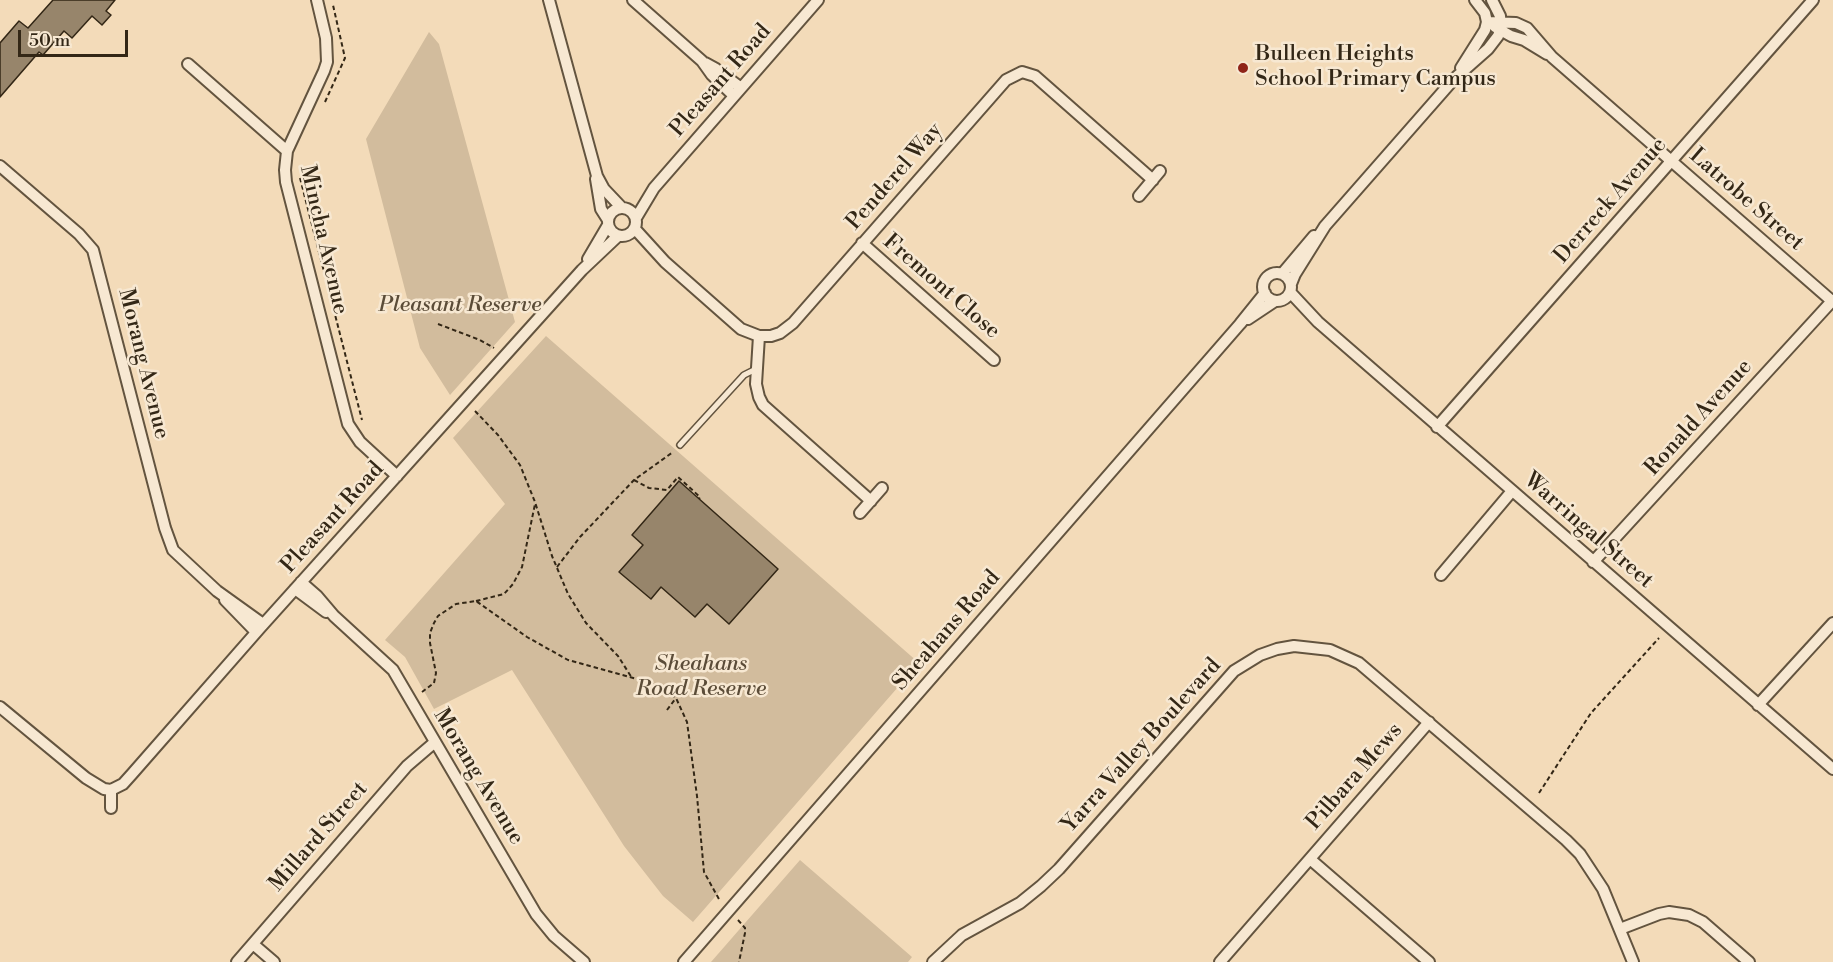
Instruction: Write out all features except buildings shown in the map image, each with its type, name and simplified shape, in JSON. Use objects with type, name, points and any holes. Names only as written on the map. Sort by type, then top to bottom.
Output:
[{"type":"street","name":"Mincha Avenue","points":[[317,0],[326,38],[327,62],[287,151],[286,182],[345,412],[354,435],[397,476]]},
{"type":"street","points":[[549,0],[597,176],[604,189],[634,214],[635,224],[665,262],[741,329],[759,336],[757,391],[763,405],[871,501]]},
{"type":"street","points":[[633,0],[702,61],[712,75],[737,92]]},
{"type":"street","name":"Pleasant Road","points":[[635,224],[654,188],[818,0]]},
{"type":"street","points":[[1475,0],[1485,13],[1487,22]]},
{"type":"street","points":[[1492,0],[1500,16],[1500,26]]},
{"type":"street","name":"Derreck Avenue","points":[[1437,427],[1813,0]]},
{"type":"street","name":"Latrobe Street","points":[[1487,22],[1500,26],[1516,24],[1527,28],[1552,57],[1833,301]]},
{"type":"street","name":"Sheahans Road","points":[[1454,79],[1485,30],[1487,22]]},
{"type":"street","name":"Sheahans Road","points":[[1282,274],[1302,248],[1325,226],[1454,79],[1488,49],[1498,36],[1500,26]]},
{"type":"street","points":[[188,64],[287,151]]},
{"type":"street","name":"Penderel Way","points":[[759,336],[771,336],[786,329],[1006,80],[1023,72],[1035,76],[1156,176],[1139,196]]},
{"type":"street","name":"Morang Avenue","points":[[0,166],[79,234],[93,250],[168,539],[179,557],[217,591],[239,616],[260,628]]},
{"type":"street","points":[[597,176],[596,186],[601,209],[611,232],[665,262]]},
{"type":"street","name":"Pleasant Road","points":[[624,208],[654,188]]},
{"type":"street","points":[[608,223],[611,213],[624,208]]},
{"type":"street","name":"Pleasant Road","points":[[582,270],[608,223]]},
{"type":"street","points":[[621,236],[635,224]]},
{"type":"street","name":"Sheahans Road","points":[[1240,324],[1285,294],[1325,226]]},
{"type":"street","name":"Pleasant Road","points":[[111,790],[123,784],[298,585],[582,270],[621,236]]},
{"type":"street","name":"Fremont Close","points":[[862,243],[994,360]]},
{"type":"street","points":[[1282,274],[1289,280],[1285,294],[1271,299],[1265,293],[1264,284],[1269,276],[1282,274]]},
{"type":"street","name":"Sheahans Road","points":[[684,962],[1265,293]]},
{"type":"street","name":"Warringal Street","points":[[1285,294],[1833,769]]},
{"type":"street","name":"Ronald Avenue","points":[[1593,562],[1833,301]]},
{"type":"street","points":[[860,513],[882,488]]},
{"type":"street","points":[[1441,575],[1512,491]]},
{"type":"street","name":"Morang Avenue","points":[[298,585],[317,597],[334,616],[393,670],[536,914],[554,936],[584,962]]},
{"type":"street","points":[[1758,705],[1833,623]]},
{"type":"street","name":"Yarra Valley Boulevard","points":[[933,962],[962,935],[1020,903],[1059,869],[1223,681],[1245,662],[1260,654],[1294,646],[1312,646],[1344,654],[1375,675],[1580,854],[1603,889],[1633,962]]},
{"type":"street","points":[[0,707],[95,785],[111,790],[111,808]]},
{"type":"street","name":"Pilbara Mews","points":[[1220,962],[1429,722]]},
{"type":"street","name":"Millard Street","points":[[237,962],[407,766],[435,742]]},
{"type":"street","name":"Pilbara Mews","points":[[1310,858],[1429,962]]},
{"type":"street","points":[[1620,929],[1659,914],[1669,912],[1689,915],[1703,922],[1749,962]]},
{"type":"street","points":[[253,944],[274,962]]},
{"type":"lane","points":[[680,445],[744,375],[757,369]]},
{"type":"path","points":[[325,103],[345,58],[331,0]]},
{"type":"path","points":[[299,175],[363,426]]},
{"type":"path","points":[[438,324],[480,340],[494,348]]},
{"type":"path","points":[[475,411],[498,435],[520,465],[562,583],[576,609],[625,664],[633,678]]},
{"type":"path","points":[[557,567],[580,537],[634,480],[672,454],[680,445]]},
{"type":"path","points":[[634,480],[650,488],[668,490],[678,477],[699,498]]},
{"type":"path","points":[[422,692],[434,683],[436,673],[430,633],[438,616],[456,604],[504,594],[510,589],[518,577],[527,547],[535,502]]},
{"type":"path","points":[[476,601],[506,624],[550,651],[586,666],[661,687],[676,698],[687,722],[700,818],[704,872],[728,911],[745,928],[739,962]]},
{"type":"path","points":[[1539,793],[1591,713],[1659,638]]},
{"type":"path","points":[[667,710],[676,698]]},
{"type":"green space","name":"Pleasant Reserve","points":[[429,32],[439,44],[515,322],[450,395],[420,348],[366,139]]},
{"type":"green space","name":"Sheahans Road Reserve","points":[[546,336],[919,663],[693,922],[663,896],[624,846],[512,670],[434,709],[405,657],[385,640],[505,504],[453,438]]},
{"type":"green space","points":[[800,860],[912,957],[908,962],[711,962]]},
{"type":"place","name":"Bulleen Heights School Primary Campus","points":[[1243,68]]}]
